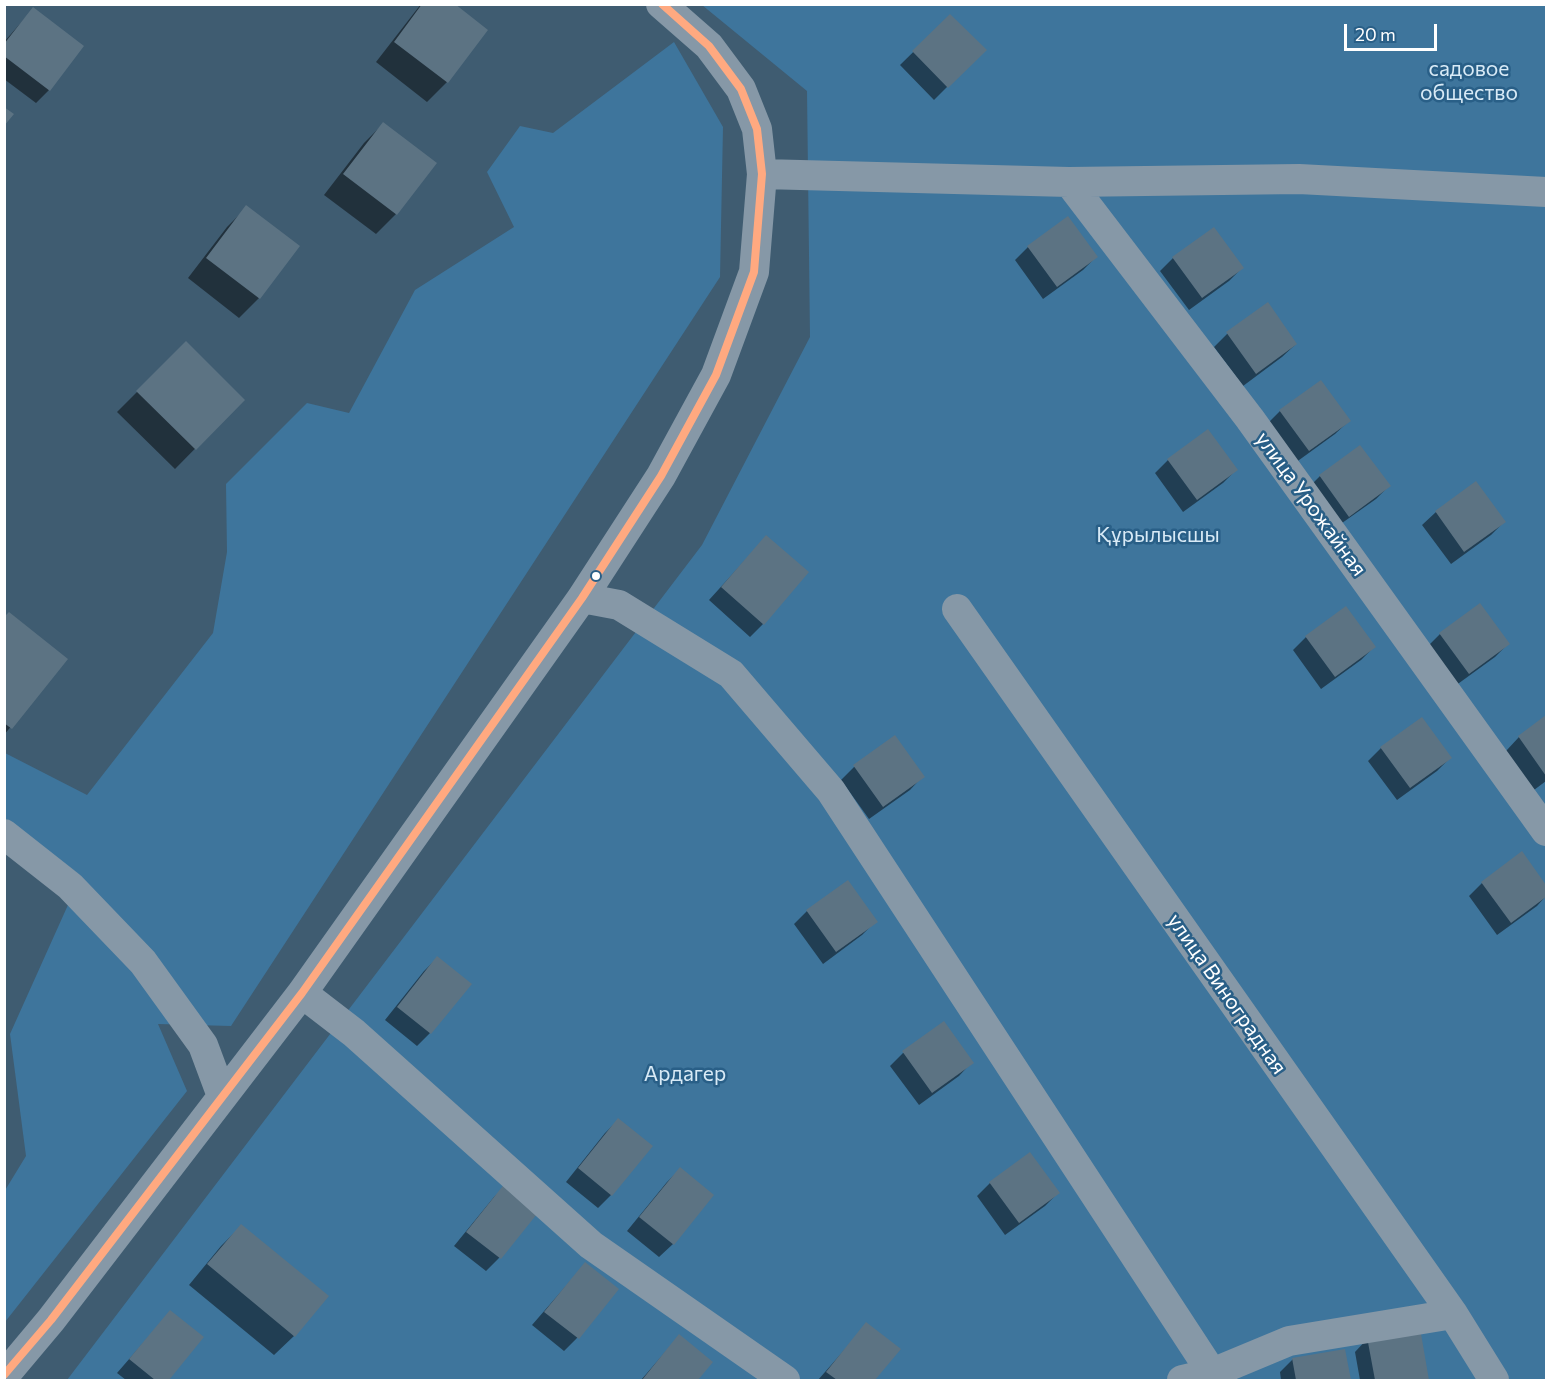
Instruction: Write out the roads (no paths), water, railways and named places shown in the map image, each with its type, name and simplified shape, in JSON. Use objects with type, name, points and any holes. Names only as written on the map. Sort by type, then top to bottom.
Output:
[{"type":"street","points":[[4,1376],[51,1320],[302,993],[582,598],[661,477],[716,375],[753,272],[762,174],[757,129],[741,89],[709,46],[661,4]]},
{"type":"street","points":[[762,174],[1069,182],[1299,179],[1546,192]]},
{"type":"street","name":"улица Урожайная","points":[[1069,182],[1250,419],[1546,831]]},
{"type":"street","points":[[582,598],[619,605],[730,674],[831,791],[1212,1372]]},
{"type":"street","name":"улица Виноградная","points":[[957,609],[1452,1314],[1494,1380]]},
{"type":"street","points":[[4,834],[70,886],[143,962],[203,1045],[222,1096]]},
{"type":"street","points":[[302,993],[354,1033],[591,1245],[785,1380]]},
{"type":"street","points":[[1182,1380],[1212,1372],[1289,1341],[1452,1314]]},
{"type":"park label","name":"садовое общество","points":[[1469,81]]},
{"type":"park label","name":"Құрылысшы","points":[[1158,535]]},
{"type":"park label","name":"Ардагер","points":[[685,1074]]}]
